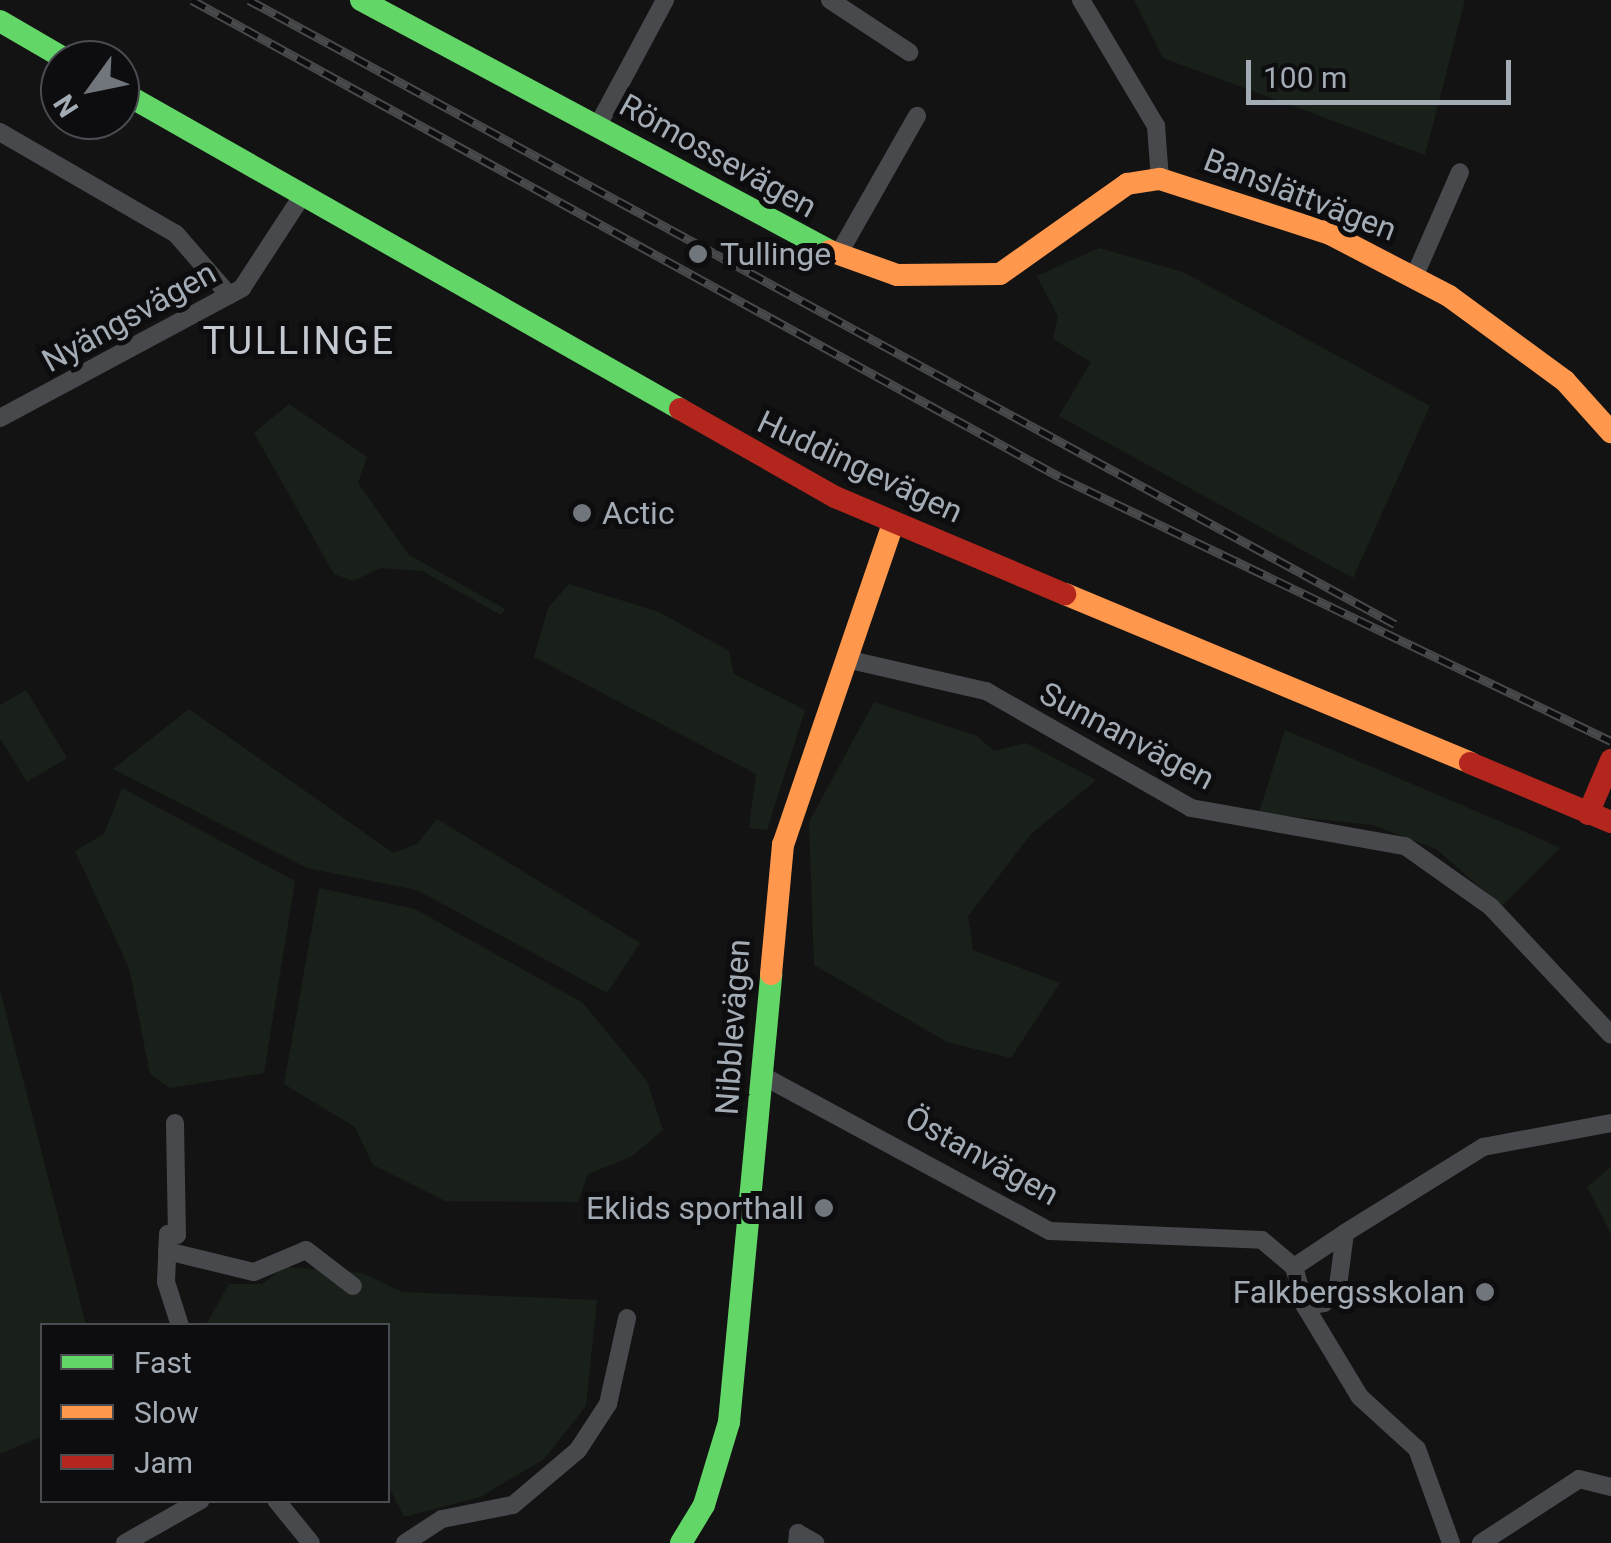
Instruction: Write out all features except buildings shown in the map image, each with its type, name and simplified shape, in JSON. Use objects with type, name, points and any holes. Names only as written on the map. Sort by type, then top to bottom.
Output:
[{"type":"street","name":"Römossevägen","points":[[361,0],[838,255],[926,279],[1000,274],[1106,196],[1160,179]]},
{"type":"street","points":[[596,127],[665,0]]},
{"type":"street","points":[[830,0],[909,52]]},
{"type":"street","points":[[1081,0],[1156,126],[1160,179]]},
{"type":"street","points":[[0,21],[40,44]]},
{"type":"street","name":"Huddingevägen","points":[[140,103],[622,381],[892,523],[1181,635],[1611,822]]},
{"type":"street","points":[[838,255],[917,116]]},
{"type":"street","points":[[0,132],[176,234],[229,295]]},
{"type":"street","name":"Banslättvägen","points":[[1415,276],[1460,172]]},
{"type":"street","name":"Banslättvägen","points":[[1160,179],[1330,234],[1415,276],[1558,374],[1611,432]]},
{"type":"street","name":"Nyängsvägen","points":[[0,418],[229,295],[262,266],[302,196]]},
{"type":"street","name":"Nibblevägen","points":[[686,1541],[729,1422],[783,845],[892,523]]},
{"type":"street","name":"Sunnanvägen","points":[[846,659],[986,692],[1191,808],[1405,846],[1491,906],[1611,1035]]},
{"type":"street","points":[[1588,814],[1611,760]]},
{"type":"street","name":"Östanvägen","points":[[763,1076],[1050,1230],[1262,1240],[1294,1267]]},
{"type":"street","points":[[175,1123],[177,1236],[168,1234],[166,1251],[179,1323]]},
{"type":"street","points":[[1451,1543],[1417,1449],[1360,1397],[1305,1306],[1294,1267],[1484,1147],[1611,1123]]},
{"type":"street","points":[[1305,1306],[1334,1294],[1346,1233]]},
{"type":"street","points":[[166,1251],[254,1272],[306,1250],[353,1286]]},
{"type":"street","points":[[405,1543],[442,1520],[513,1505],[566,1463],[608,1404],[627,1318]]},
{"type":"street","points":[[1481,1543],[1578,1479],[1611,1487]]},
{"type":"street","points":[[125,1543],[195,1503]]},
{"type":"street","points":[[278,1503],[311,1543]]},
{"type":"street","points":[[796,1543],[798,1533],[815,1543]]},
{"type":"shaded area","points":[[1134,0],[1465,0],[1425,155],[1163,58]]},
{"type":"shaded area","points":[[1099,248],[1183,272],[1430,406],[1353,578],[1059,416],[1091,362],[1053,339],[1058,316],[1037,276]]},
{"type":"shaded area","points":[[289,404],[367,457],[358,483],[409,555],[505,609],[501,615],[422,571],[381,568],[353,581],[334,574],[254,433]]},
{"type":"shaded area","points":[[569,584],[659,612],[729,651],[734,674],[805,710],[767,830],[749,828],[756,774],[534,657],[548,608]]},
{"type":"shaded area","points":[[26,690],[67,758],[27,782],[0,738],[0,705]]},
{"type":"shaded area","points":[[874,702],[977,736],[994,751],[1026,743],[1096,780],[1031,834],[968,916],[973,950],[1060,983],[1011,1058],[947,1042],[814,965],[809,822]]},
{"type":"shaded area","points":[[189,709],[393,853],[417,844],[437,819],[640,943],[607,993],[417,890],[307,868],[113,769]]},
{"type":"shaded area","points":[[1285,730],[1560,848],[1502,906],[1436,849],[1373,825],[1259,813]]},
{"type":"shaded area","points":[[122,788],[295,881],[264,1073],[170,1088],[150,1074],[129,968],[75,851],[104,834]]},
{"type":"shaded area","points":[[319,888],[415,909],[583,1003],[647,1081],[663,1130],[631,1157],[588,1174],[578,1202],[445,1201],[373,1165],[355,1127],[284,1084]]},
{"type":"shaded area","points":[[0,990],[85,1323],[40,1323],[40,1437],[0,1454]]},
{"type":"shaded area","points":[[1611,1167],[1611,1234],[1587,1187]]},
{"type":"shaded area","points":[[285,1267],[362,1273],[402,1292],[597,1300],[586,1406],[544,1459],[480,1497],[404,1517],[390,1489],[390,1323],[207,1323],[229,1284],[262,1284]]},
{"type":"railway","points":[[192,0],[1060,477],[1611,741]]},
{"type":"railway","points":[[249,0],[1395,624]]},
{"type":"traffic: fast","points":[[361,0],[830,251]]},
{"type":"traffic: fast","points":[[0,21],[40,44]]},
{"type":"traffic: fast","points":[[140,102],[680,409]]},
{"type":"traffic: fast","points":[[681,1543],[704,1505],[729,1422],[771,974]]},
{"type":"traffic: slow","points":[[830,251],[897,275],[1000,274],[1127,184],[1160,179],[1330,234],[1449,296],[1565,381],[1611,432]]},
{"type":"traffic: slow","points":[[771,974],[783,845],[893,523]]},
{"type":"traffic: slow","points":[[1065,594],[1470,763]]},
{"type":"traffic: jam","points":[[680,409],[835,497],[1065,594]]},
{"type":"traffic: jam","points":[[1588,814],[1611,760]]},
{"type":"traffic: jam","points":[[1470,763],[1611,822]]},
{"type":"place","name":"Tullinge","points":[[698,254]]},
{"type":"place","name":"Actic","points":[[582,513]]},
{"type":"place","name":"Eklids sporthall","points":[[824,1208]]},
{"type":"place","name":"Falkbergsskolan","points":[[1485,1292]]},
{"type":"district","name":"TULLINGE","points":[[299,342]]}]
